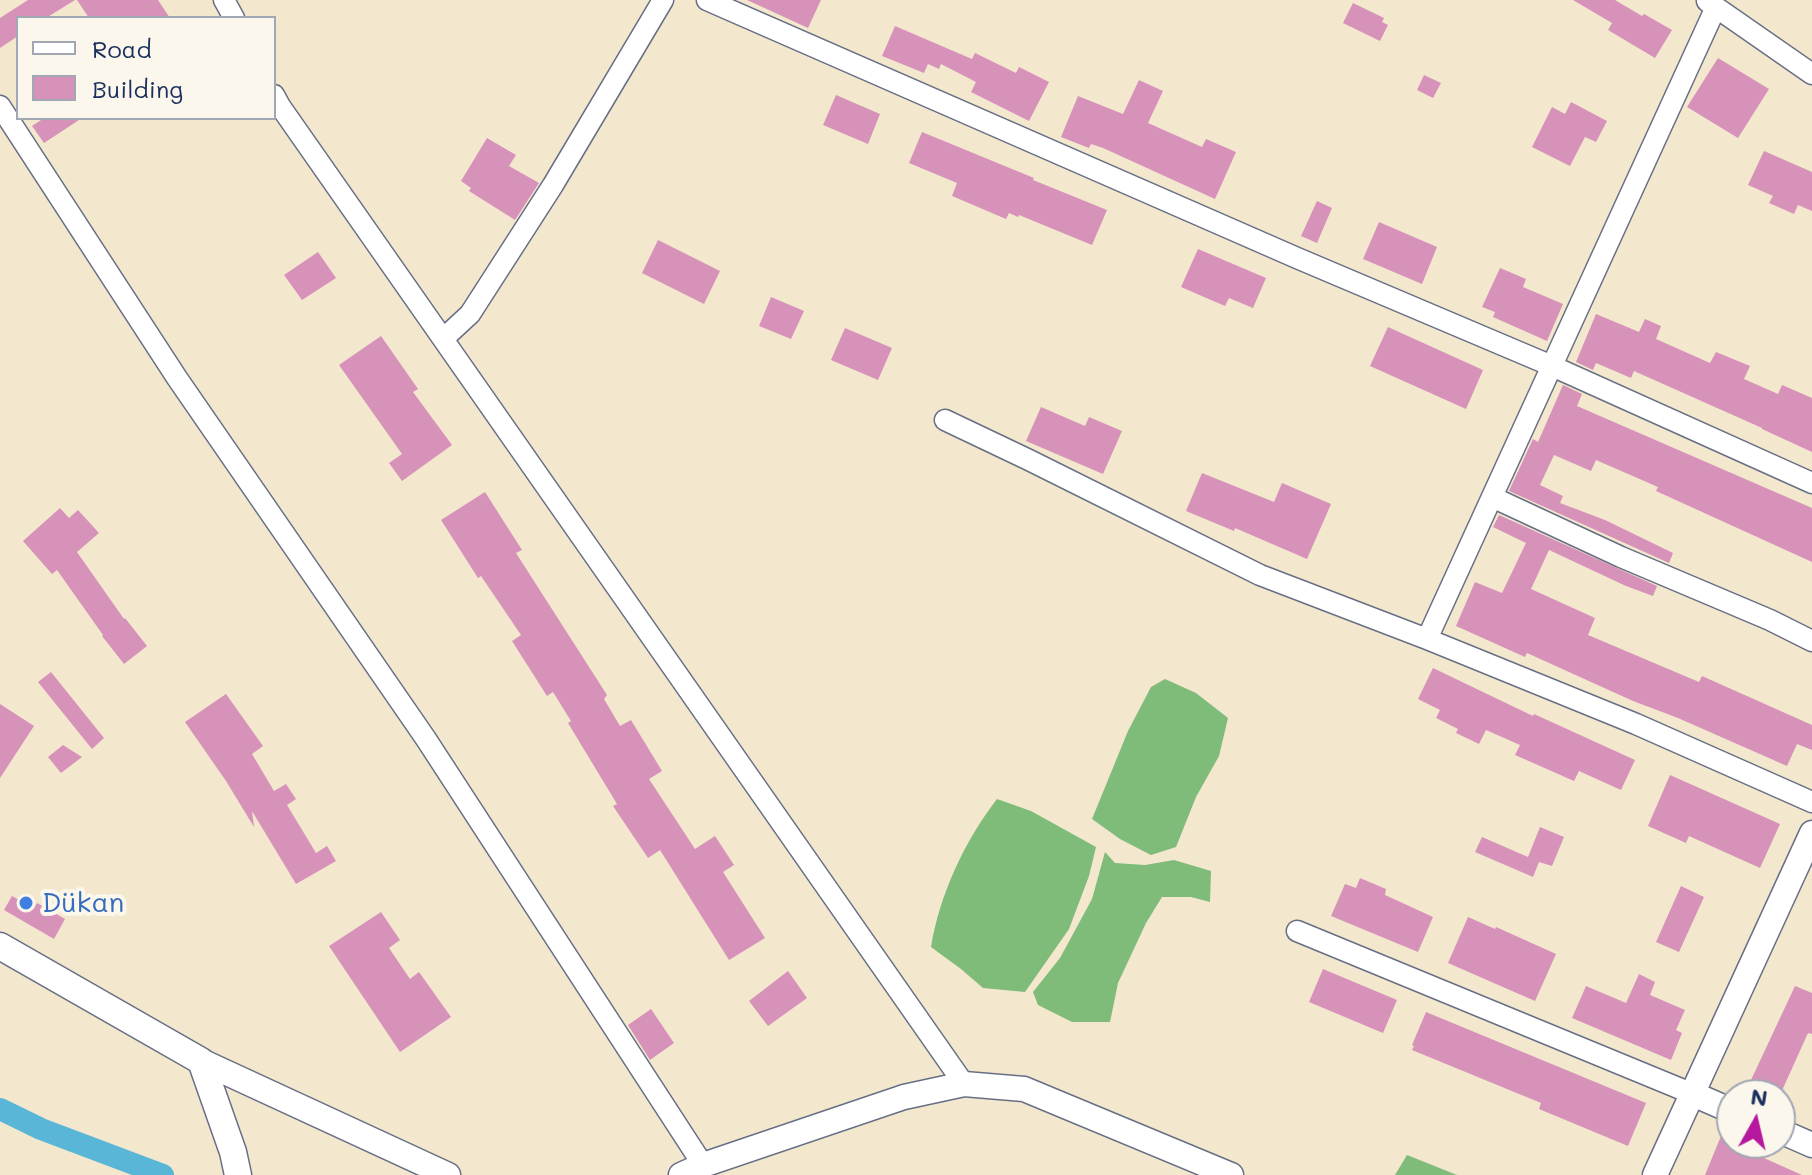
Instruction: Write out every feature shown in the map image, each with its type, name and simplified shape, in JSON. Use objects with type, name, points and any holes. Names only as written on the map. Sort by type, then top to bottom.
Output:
[{"type":"main road","points":[[0,946],[201,1061],[236,1163]]},
{"type":"street","points":[[443,339],[470,314],[553,185],[663,0]]},
{"type":"street","points":[[707,0],[1552,366],[1812,483]]},
{"type":"street","points":[[1427,639],[1552,366],[1710,3],[1812,74]]},
{"type":"street","points":[[276,99],[964,1084]]},
{"type":"street","points":[[0,106],[177,378],[426,739],[692,1170],[904,1097],[964,1084],[1024,1089],[1189,1167],[1231,1175]]},
{"type":"street","points":[[945,420],[1260,575],[1636,724],[1812,802]]},
{"type":"street","points":[[1492,497],[1812,641]]},
{"type":"street","points":[[1655,1175],[1812,833]]},
{"type":"street","points":[[1297,931],[1716,1104]]},
{"type":"street","points":[[201,1061],[448,1175]]},
{"type":"green space","points":[[1165,679],[1196,693],[1228,718],[1219,756],[1196,797],[1176,847],[1151,855],[1120,839],[1092,819],[1128,731],[1151,687]]},
{"type":"green space","points":[[997,799],[1031,811],[1096,847],[1089,876],[1069,929],[1025,992],[983,988],[931,947],[940,908],[955,869]]},
{"type":"green space","points":[[1105,852],[1115,863],[1145,865],[1174,860],[1211,871],[1210,902],[1191,897],[1162,897],[1146,923],[1118,983],[1110,1022],[1072,1022],[1038,1005],[1033,992],[1060,958],[1092,899]]},
{"type":"green space","points":[[1407,1155],[1457,1175],[1395,1175]]},
{"type":"building","points":[[28,0],[75,0],[49,16],[16,16],[16,37],[0,48],[0,18]]},
{"type":"building","points":[[77,0],[158,0],[169,16],[88,16]]},
{"type":"building","points":[[747,0],[821,0],[808,28]]},
{"type":"building","points":[[1573,0],[1615,0],[1672,30],[1655,58],[1608,30],[1612,23]]},
{"type":"building","points":[[1353,3],[1384,18],[1382,22],[1388,25],[1380,41],[1343,23]]},
{"type":"building","points":[[895,26],[972,59],[975,53],[1016,73],[1019,67],[1049,82],[1029,121],[971,92],[976,82],[941,64],[939,69],[928,64],[924,73],[882,56]]},
{"type":"building","points":[[1718,58],[1769,89],[1738,138],[1687,107]]},
{"type":"building","points":[[1424,75],[1441,83],[1433,98],[1417,90]]},
{"type":"building","points":[[1139,80],[1163,91],[1148,123],[1202,147],[1206,139],[1236,152],[1215,199],[1103,148],[1091,144],[1089,148],[1061,137],[1078,96],[1123,114]]},
{"type":"building","points":[[836,95],[880,114],[868,144],[823,125]]},
{"type":"building","points":[[1571,102],[1607,121],[1596,142],[1585,137],[1570,166],[1532,147],[1552,107],[1565,114]]},
{"type":"building","points":[[41,120],[79,120],[44,143],[32,126]]},
{"type":"building","points":[[922,132],[1107,210],[1092,245],[1019,215],[1009,213],[1006,219],[952,196],[957,183],[909,163]]},
{"type":"building","points":[[487,138],[516,155],[509,166],[539,183],[515,220],[469,191],[471,188],[461,181]]},
{"type":"building","points":[[1764,151],[1812,172],[1812,211],[1798,205],[1794,214],[1769,203],[1773,196],[1748,185]]},
{"type":"building","points":[[1317,201],[1332,208],[1317,243],[1301,236]]},
{"type":"building","points":[[1379,222],[1437,247],[1422,284],[1363,259]]},
{"type":"building","points":[[658,240],[720,271],[704,304],[642,273]]},
{"type":"building","points":[[1198,249],[1266,278],[1253,308],[1229,298],[1225,306],[1181,287]]},
{"type":"building","points":[[318,252],[336,278],[302,300],[284,275]]},
{"type":"building","points":[[1500,268],[1526,279],[1523,287],[1563,304],[1547,341],[1493,317],[1495,312],[1482,307]]},
{"type":"building","points":[[771,297],[804,311],[791,339],[759,326]]},
{"type":"building","points":[[1596,314],[1639,332],[1645,319],[1661,326],[1656,339],[1710,363],[1716,352],[1750,366],[1744,379],[1778,394],[1782,385],[1812,398],[1812,452],[1634,371],[1631,378],[1596,363],[1593,370],[1576,362]]},
{"type":"building","points":[[1388,327],[1483,370],[1466,409],[1370,366]]},
{"type":"building","points":[[845,328],[892,348],[878,380],[831,360]]},
{"type":"building","points":[[381,336],[418,389],[413,392],[452,445],[402,481],[389,463],[402,454],[339,365]]},
{"type":"building","points":[[1563,385],[1582,394],[1577,406],[1812,508],[1812,562],[1656,491],[1658,487],[1596,460],[1591,471],[1554,455],[1540,485],[1563,496],[1560,503],[1605,520],[1673,553],[1669,563],[1509,491],[1533,439],[1538,442]]},
{"type":"building","points":[[1041,407],[1085,426],[1089,417],[1122,431],[1103,474],[1026,441]]},
{"type":"building","points":[[1202,473],[1274,502],[1282,483],[1331,504],[1307,559],[1186,511]]},
{"type":"building","points":[[485,492],[522,550],[516,553],[607,695],[604,699],[620,726],[631,720],[662,771],[649,779],[695,849],[715,836],[734,865],[723,872],[765,938],[729,960],[660,850],[648,858],[613,806],[617,804],[568,723],[571,721],[553,692],[547,696],[512,641],[521,635],[481,576],[478,578],[441,520]]},
{"type":"building","points":[[60,508],[69,518],[78,510],[99,533],[77,552],[147,646],[124,664],[57,570],[52,574],[23,541]]},
{"type":"building","points":[[1499,515],[1657,586],[1653,596],[1549,550],[1531,589],[1595,618],[1588,635],[1699,682],[1702,676],[1812,725],[1812,750],[1797,744],[1787,766],[1527,653],[1525,657],[1456,626],[1475,582],[1502,593],[1526,543],[1493,527]]},
{"type":"building","points":[[1433,668],[1635,760],[1621,790],[1579,771],[1574,781],[1515,755],[1520,745],[1486,730],[1479,744],[1456,733],[1458,729],[1436,718],[1440,710],[1418,699]]},
{"type":"building","points":[[51,672],[104,738],[92,749],[38,682]]},
{"type":"building","points":[[226,694],[263,746],[252,754],[274,791],[286,784],[296,799],[287,805],[316,853],[327,846],[336,861],[296,884],[252,811],[254,827],[185,722]]},
{"type":"building","points":[[0,704],[34,726],[0,778]]},
{"type":"building","points":[[63,745],[82,757],[61,773],[48,757]]},
{"type":"building","points":[[1670,775],[1780,824],[1760,868],[1689,836],[1686,843],[1648,826]]},
{"type":"building","points":[[1540,827],[1564,837],[1552,866],[1539,862],[1533,877],[1475,852],[1482,837],[1528,857]]},
{"type":"building","points":[[1360,878],[1386,889],[1385,895],[1433,917],[1418,952],[1331,916],[1345,884],[1356,888]]},
{"type":"building","points":[[1681,886],[1704,897],[1679,952],[1656,942]]},
{"type":"building","points":[[12,896],[34,908],[37,903],[65,919],[54,939],[4,910]]},
{"type":"building","points":[[381,912],[400,940],[389,948],[410,979],[419,972],[451,1017],[400,1052],[329,946]]},
{"type":"building","points":[[1468,917],[1556,954],[1535,1001],[1448,963]]},
{"type":"building","points":[[1323,969],[1397,1000],[1383,1033],[1309,1002]]},
{"type":"building","points":[[788,971],[807,998],[768,1026],[749,1001]]},
{"type":"building","points":[[1639,974],[1655,982],[1650,995],[1685,1010],[1676,1030],[1682,1033],[1671,1060],[1572,1018],[1586,986],[1626,1003]]},
{"type":"building","points":[[1795,986],[1812,993],[1812,1034],[1808,1033],[1787,1079],[1751,1079]]},
{"type":"building","points":[[651,1009],[674,1043],[650,1060],[628,1025]]},
{"type":"building","points":[[1426,1012],[1646,1103],[1628,1146],[1539,1109],[1541,1103],[1412,1050]]},
{"type":"building","points":[[1716,1148],[1716,1159],[1766,1159],[1802,1175],[1705,1175]]},
{"type":"waterway","points":[[0,1109],[41,1129],[163,1175]]},
{"type":"place","name":"Dükan","points":[[26,903]]}]
